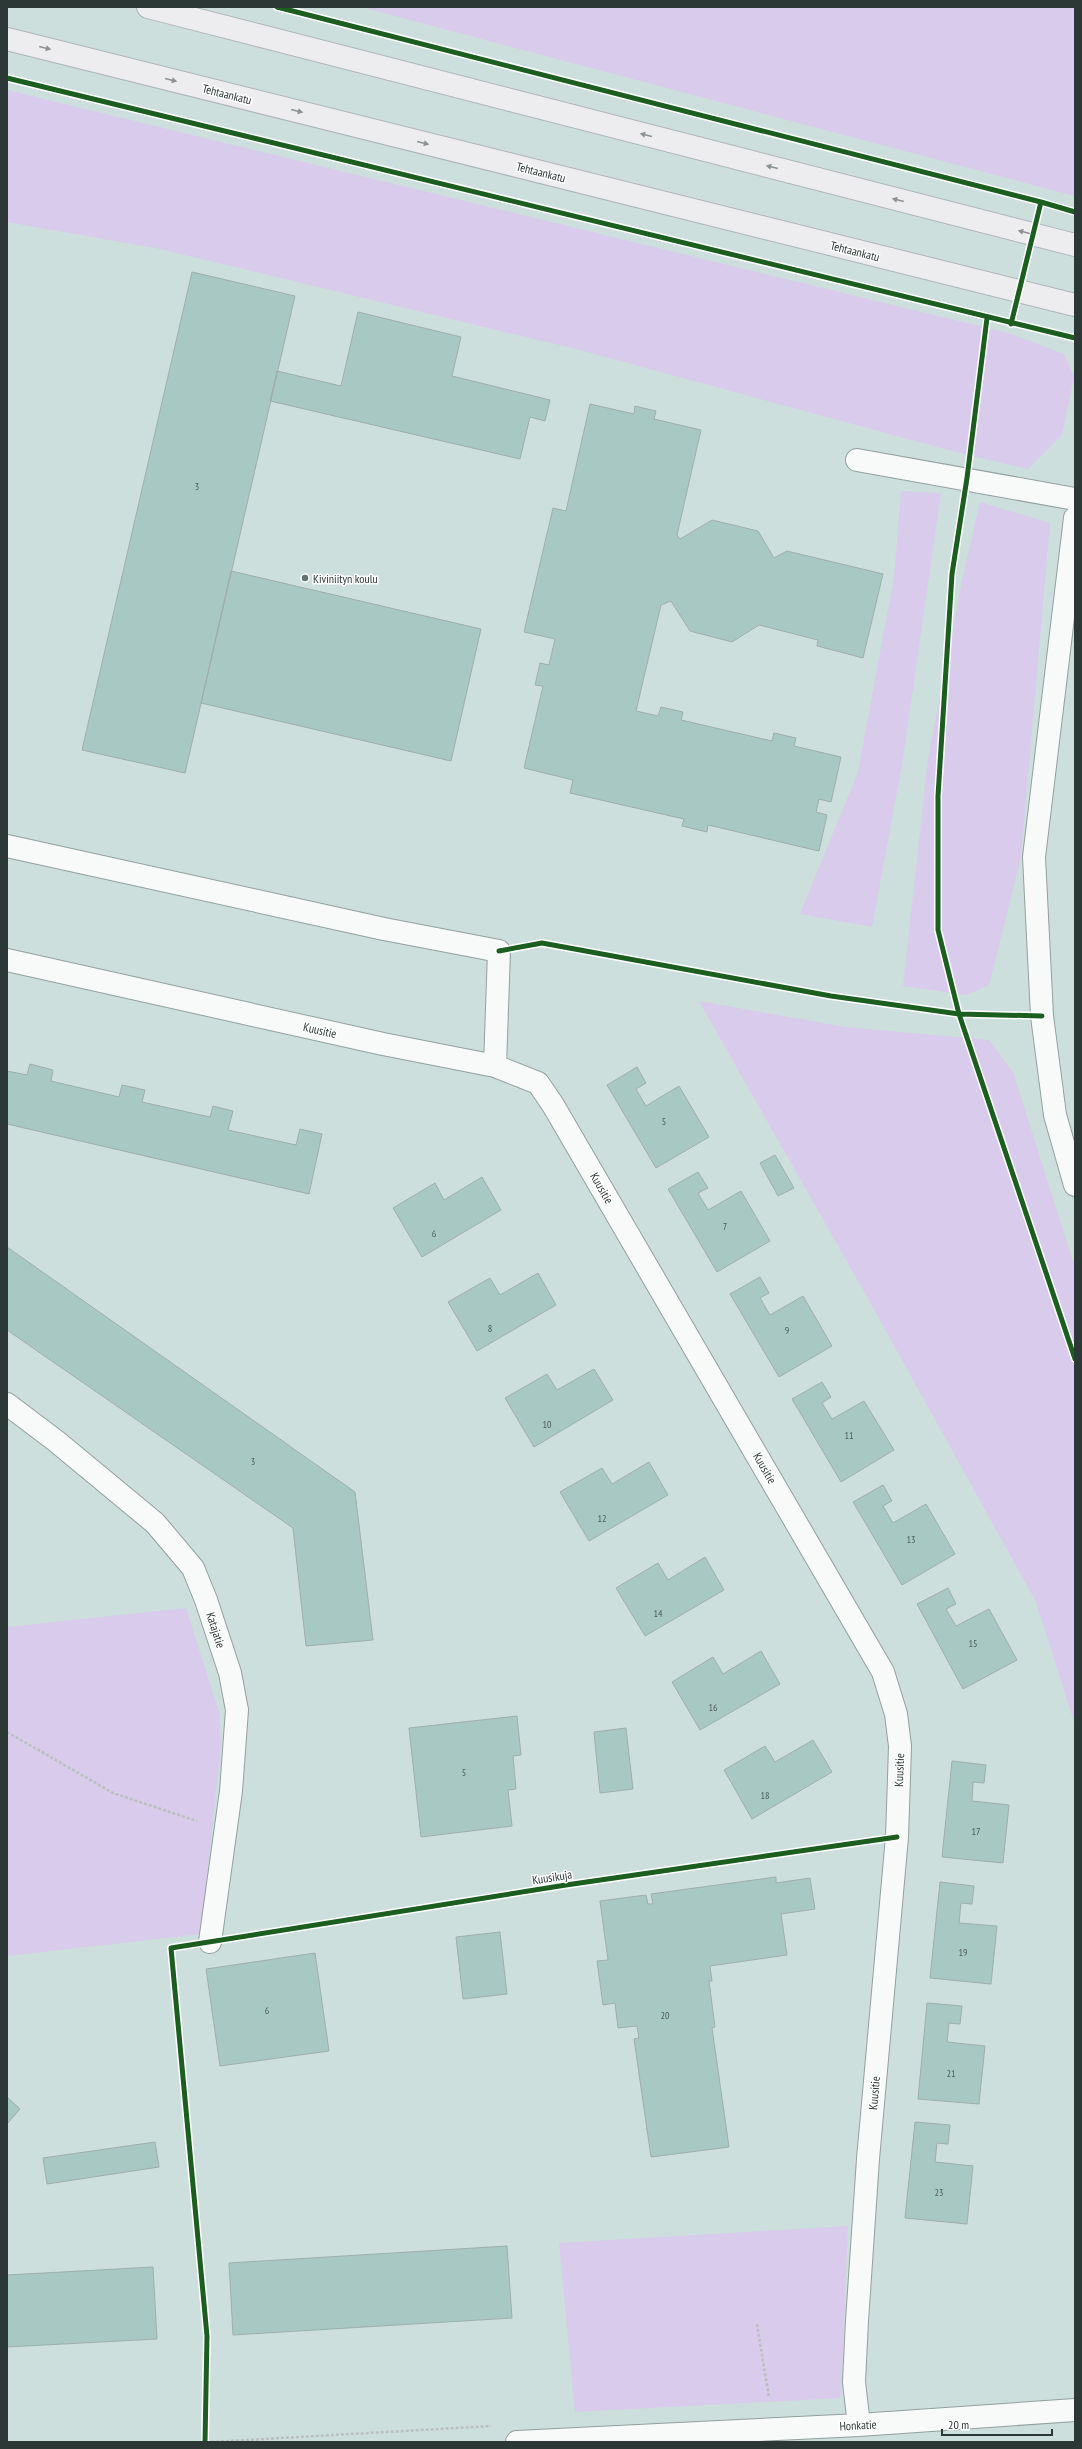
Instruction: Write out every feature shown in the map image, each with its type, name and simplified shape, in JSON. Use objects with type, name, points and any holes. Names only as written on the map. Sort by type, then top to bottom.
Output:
[{"type":"main road","points":[[148,7],[1075,245]]},
{"type":"main road","name":"Tehtaankatu","points":[[7,39],[1075,305]]},
{"type":"street","points":[[857,460],[1075,499]]},
{"type":"street","points":[[1075,518],[1034,857],[1042,1016],[1055,1115],[1075,1185]]},
{"type":"street","points":[[7,846],[384,929],[499,950],[495,1066]]},
{"type":"street","name":"Kuusitie","points":[[7,960],[383,1044],[495,1066],[538,1083],[553,1104],[883,1672],[896,1714],[900,1746],[897,1837],[863,2236],[854,2382],[859,2425]]},
{"type":"street","name":"Katajatie","points":[[7,1404],[56,1441],[155,1523],[193,1568],[219,1638],[230,1673],[237,1710],[236,1748],[210,1942]]},
{"type":"street","name":"Honkatie","points":[[517,2442],[641,2439],[1075,2410]]},
{"type":"path","points":[[7,1732],[113,1793],[226,1831]]},
{"type":"path","points":[[757,2324],[770,2403]]},
{"type":"shaded area","points":[[361,7],[1075,7],[1075,196],[1044,188]]},
{"type":"shaded area","points":[[7,90],[1008,333],[1064,354],[1074,377],[1062,435],[1028,469],[952,451],[576,349],[160,249],[7,222]]},
{"type":"shaded area","points":[[901,491],[941,493],[902,765],[872,927],[800,914],[858,772],[894,577]]},
{"type":"shaded area","points":[[980,502],[1050,523],[1021,857],[989,985],[966,995],[903,986],[928,759],[963,576]]},
{"type":"shaded area","points":[[699,1001],[845,1027],[989,1040],[1013,1072],[1075,1268],[1075,1725],[1036,1602],[871,1304]]},
{"type":"shaded area","points":[[186,1608],[219,1712],[221,1745],[201,1934],[7,1956],[7,1627]]},
{"type":"shaded area","points":[[848,2226],[841,2398],[575,2412],[559,2243]]},
{"type":"building","points":[[192,272],[295,296],[185,773],[82,750]]},
{"type":"building","points":[[358,312],[461,337],[452,376],[550,400],[545,421],[530,417],[520,459],[270,401],[277,371],[341,386]]},
{"type":"building","points":[[590,404],[634,414],[635,406],[656,411],[654,419],[701,430],[677,535],[680,539],[712,520],[758,531],[774,558],[787,551],[883,574],[863,658],[817,646],[818,640],[759,625],[732,642],[690,631],[671,601],[661,605],[636,711],[658,716],[661,707],[683,712],[681,720],[772,741],[774,733],[796,738],[794,746],[841,757],[831,802],[819,799],[816,812],[827,815],[819,851],[708,825],[707,832],[682,826],[684,819],[570,793],[573,780],[524,768],[543,686],[535,685],[540,663],[549,665],[555,639],[524,632],[553,508],[566,511]]},
{"type":"building","points":[[231,571],[481,629],[451,761],[201,703]]},
{"type":"building","points":[[30,1064],[53,1070],[51,1081],[119,1097],[122,1085],[145,1090],[142,1102],[210,1117],[213,1106],[233,1111],[228,1130],[296,1145],[300,1129],[322,1134],[309,1194],[7,1124],[7,1071],[27,1075]]},
{"type":"building","points":[[637,1067],[646,1083],[636,1089],[646,1106],[679,1086],[709,1137],[656,1168],[607,1085]]},
{"type":"building","points":[[775,1155],[794,1188],[778,1196],[760,1163]]},
{"type":"building","points":[[698,1172],[708,1188],[698,1193],[708,1210],[741,1191],[770,1241],[717,1272],[668,1189]]},
{"type":"building","points":[[482,1177],[501,1210],[422,1257],[393,1208],[435,1183],[444,1200]]},
{"type":"building","points":[[7,1247],[355,1492],[373,1640],[306,1646],[293,1528],[7,1330]]},
{"type":"building","points":[[538,1273],[556,1305],[477,1351],[448,1302],[490,1278],[500,1295]]},
{"type":"building","points":[[760,1277],[769,1293],[760,1298],[770,1315],[803,1296],[832,1346],[779,1377],[730,1294]]},
{"type":"building","points":[[594,1369],[613,1400],[534,1447],[505,1398],[547,1374],[557,1390]]},
{"type":"building","points":[[822,1382],[831,1397],[822,1403],[832,1419],[864,1401],[894,1450],[841,1482],[792,1399]]},
{"type":"building","points":[[649,1462],[668,1495],[589,1541],[560,1492],[602,1468],[612,1484]]},
{"type":"building","points":[[883,1485],[892,1501],[883,1506],[893,1523],[926,1504],[955,1554],[902,1585],[853,1502]]},
{"type":"building","points":[[705,1557],[724,1590],[645,1636],[616,1588],[658,1563],[668,1580]]},
{"type":"building","points":[[948,1588],[956,1604],[946,1609],[956,1626],[989,1609],[1017,1660],[963,1689],[917,1604]]},
{"type":"building","points":[[761,1651],[780,1684],[700,1730],[672,1682],[713,1657],[723,1674]]},
{"type":"building","points":[[517,1716],[521,1755],[513,1756],[516,1789],[508,1790],[512,1826],[421,1837],[409,1728]]},
{"type":"building","points":[[626,1728],[633,1789],[600,1793],[594,1732]]},
{"type":"building","points":[[813,1740],[832,1772],[752,1819],[724,1770],[765,1746],[775,1762]]},
{"type":"building","points":[[952,1761],[986,1765],[984,1783],[973,1782],[972,1801],[1009,1805],[1003,1863],[942,1857]]},
{"type":"building","points":[[776,1877],[776,1883],[810,1878],[815,1909],[781,1914],[787,1955],[710,1966],[712,1981],[709,1981],[715,2027],[712,2028],[729,2147],[651,2157],[634,2039],[639,2038],[637,2026],[618,2028],[615,2003],[603,2005],[597,1961],[608,1960],[600,1901],[646,1895],[648,1904],[653,1904],[651,1894]]},
{"type":"building","points":[[940,1882],[974,1886],[972,1904],[961,1903],[959,1923],[997,1926],[991,1984],[930,1978]]},
{"type":"building","points":[[500,1932],[507,1994],[463,1999],[456,1937]]},
{"type":"building","points":[[315,1953],[329,2051],[220,2066],[206,1969]]},
{"type":"building","points":[[927,2003],[962,2006],[960,2024],[949,2023],[947,2042],[985,2046],[979,2104],[918,2099]]},
{"type":"building","points":[[7,2097],[20,2109],[7,2124]]},
{"type":"building","points":[[915,2122],[950,2125],[948,2144],[937,2143],[935,2162],[973,2166],[967,2224],[905,2218]]},
{"type":"building","points":[[155,2142],[159,2167],[47,2184],[43,2158]]},
{"type":"building","points":[[507,2246],[512,2318],[233,2335],[229,2263]]},
{"type":"building","points":[[153,2267],[157,2339],[7,2347],[7,2275]]},
{"type":"cycle path","points":[[277,7],[1041,202],[1075,212]]},
{"type":"cycle path","points":[[7,78],[1075,338]]},
{"type":"cycle path","points":[[1011,324],[1041,202]]},
{"type":"cycle path","points":[[987,318],[967,478],[952,574],[938,796],[938,930],[959,1014],[1075,1359]]},
{"type":"cycle path","points":[[499,951],[542,943],[831,996],[959,1014],[1042,1016]]},
{"type":"cycle path","name":"Kuusikuja","points":[[205,2442],[207,2336],[171,1948],[566,1885],[897,1837]]},
{"type":"place","name":"Kiviniityn koulu","points":[[305,578]]}]
